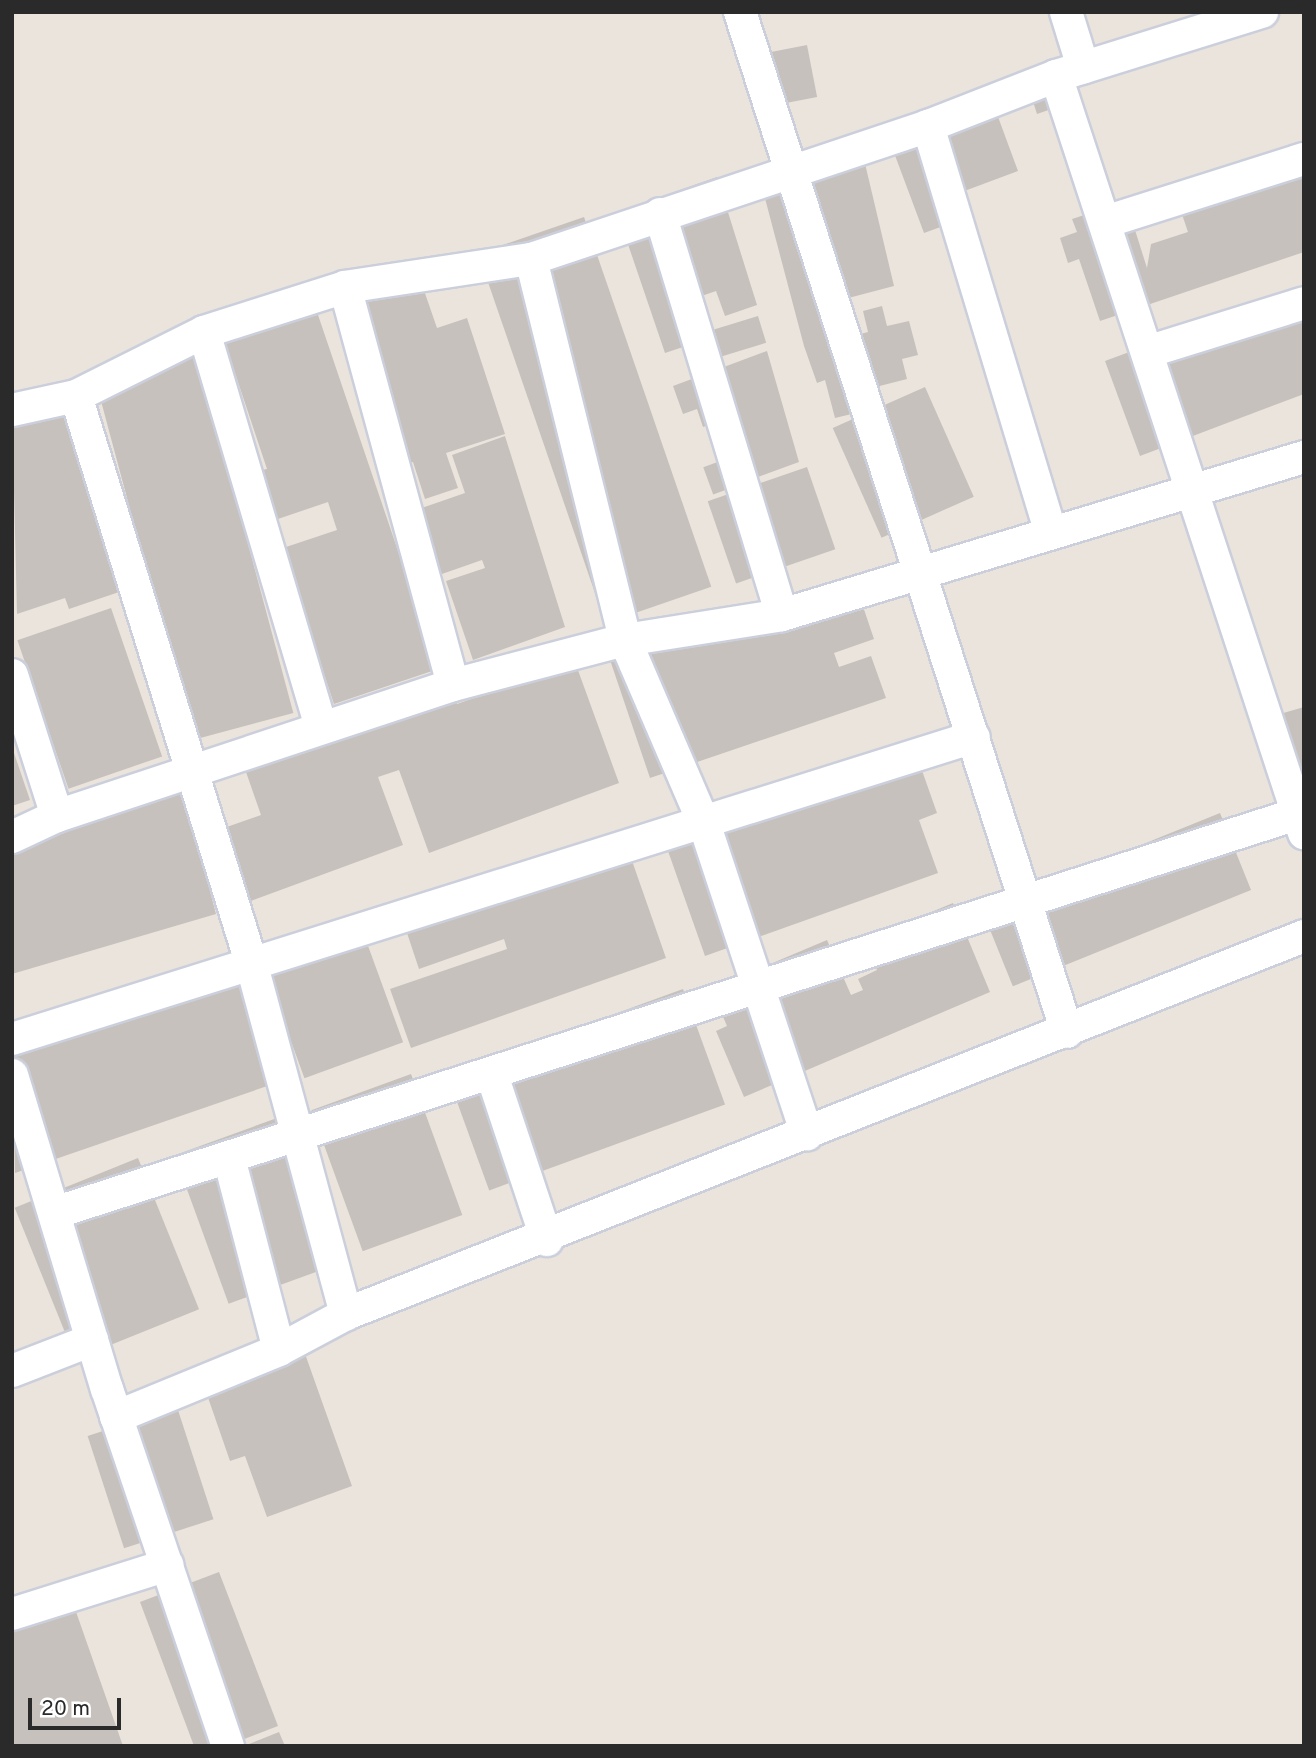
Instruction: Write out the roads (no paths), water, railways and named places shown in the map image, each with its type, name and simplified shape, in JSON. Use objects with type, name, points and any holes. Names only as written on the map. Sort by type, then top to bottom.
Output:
[{"type":"street","points":[[740,12],[1067,1032]]},
{"type":"street","points":[[54,1213],[229,1158],[299,1132],[492,1075],[762,989],[1025,901],[1302,823],[1105,222],[1070,72],[1066,12]]},
{"type":"street","points":[[12,410],[76,396],[204,332],[345,288],[531,259],[928,126],[1070,72],[1262,12]]},
{"type":"street","points":[[928,126],[1051,533]]},
{"type":"street","points":[[1105,222],[1304,159]]},
{"type":"street","points":[[660,214],[782,615]]},
{"type":"street","points":[[531,259],[625,640],[704,823],[762,989],[807,1133]]},
{"type":"street","points":[[345,288],[453,685]]},
{"type":"street","points":[[1147,352],[1304,303]]},
{"type":"street","points":[[204,332],[321,727]]},
{"type":"street","points":[[76,396],[251,962],[346,1314]]},
{"type":"street","points":[[12,837],[57,816],[453,685],[625,640],[782,615],[919,570],[1304,457]]},
{"type":"street","points":[[12,675],[57,816]]},
{"type":"street","points":[[12,1039],[974,737]]},
{"type":"street","points":[[116,1416],[279,1350],[346,1314],[547,1240],[807,1133],[1304,936]]},
{"type":"street","points":[[12,1075],[116,1416],[228,1746]]},
{"type":"street","points":[[492,1075],[547,1240]]},
{"type":"street","points":[[229,1158],[279,1350]]},
{"type":"street","points":[[12,1371],[92,1340]]},
{"type":"street","points":[[12,1614],[167,1566]]}]
